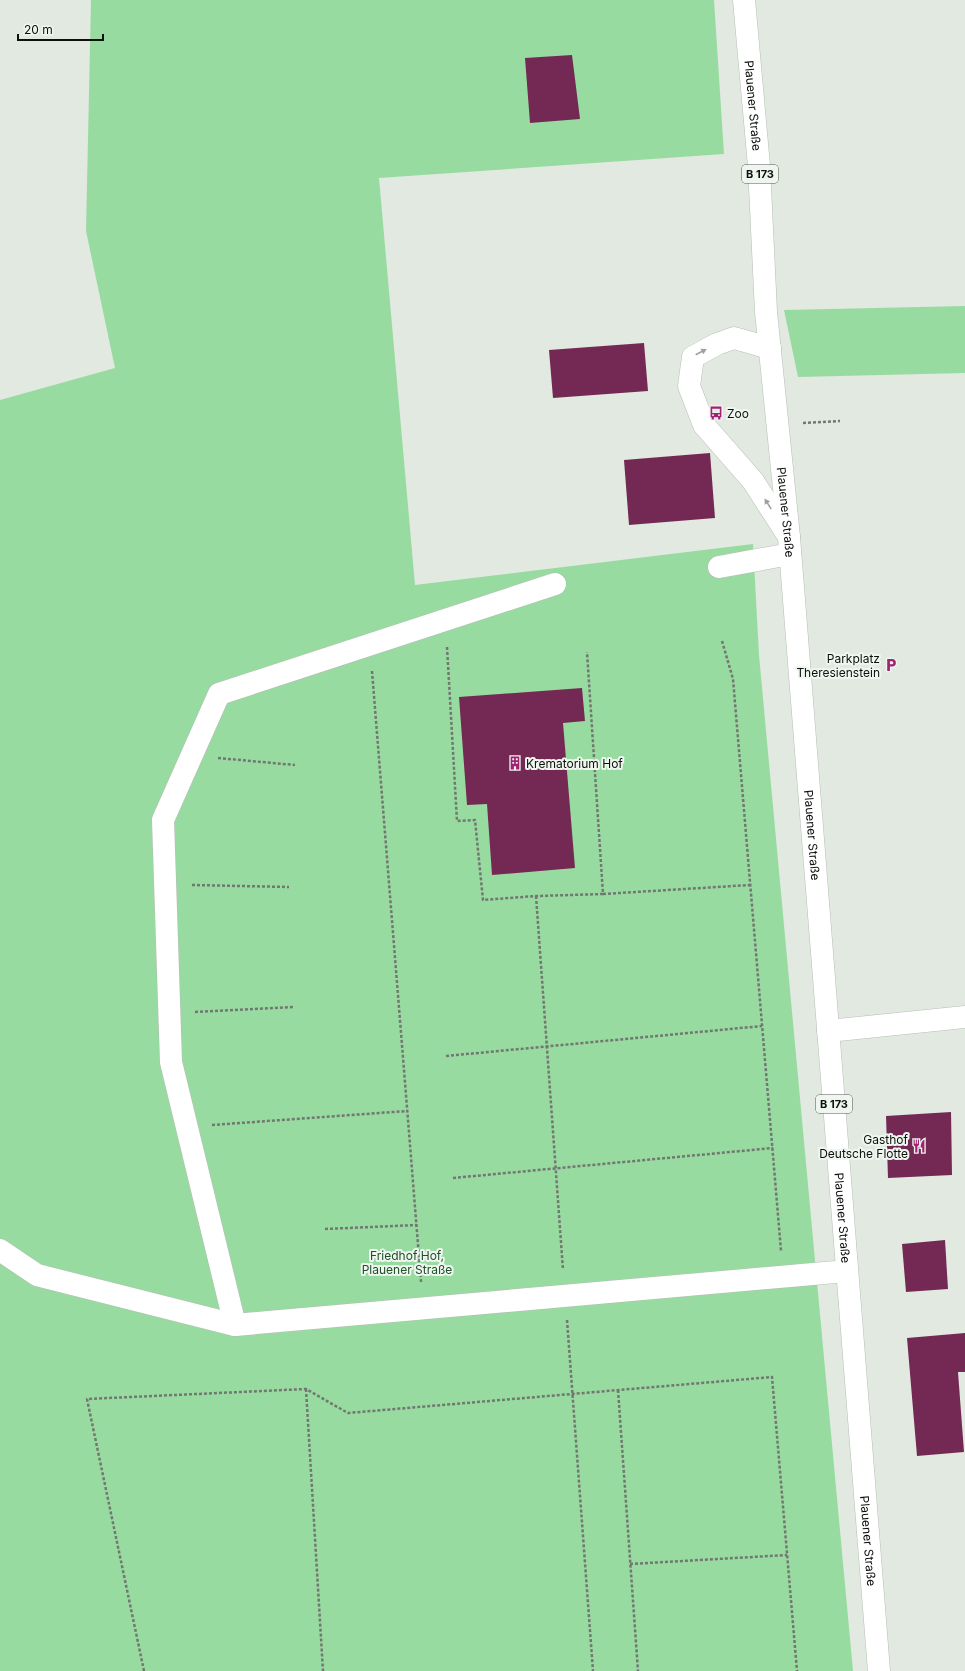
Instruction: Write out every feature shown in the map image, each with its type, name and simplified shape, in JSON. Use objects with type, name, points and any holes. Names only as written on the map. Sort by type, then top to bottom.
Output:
[{"type":"main road","name":"Plauener Straße","points":[[744,0],[759,166],[766,312],[789,546],[879,1671]]},
{"type":"main road","points":[[719,567],[789,546],[753,481],[704,425],[689,386],[693,357],[717,344],[734,338],[770,348]]},
{"type":"main road","points":[[235,1325],[171,1062],[163,820],[219,694],[555,584]]},
{"type":"main road","points":[[828,1031],[965,1017]]},
{"type":"main road","points":[[0,1250],[37,1276],[235,1325],[847,1271]]},
{"type":"path","points":[[777,425],[840,421]]},
{"type":"path","points":[[445,620],[457,821],[475,820],[483,900],[750,885]]},
{"type":"path","points":[[722,641],[733,679],[783,1277]]},
{"type":"path","points":[[370,644],[423,1309]]},
{"type":"path","points":[[588,652],[603,894]]},
{"type":"path","points":[[192,756],[295,765]]},
{"type":"path","points":[[165,884],[289,887]]},
{"type":"path","points":[[169,1013],[294,1007]]},
{"type":"path","points":[[446,1056],[762,1026]]},
{"type":"path","points":[[186,1127],[407,1111]]},
{"type":"path","points":[[453,1178],[772,1148]]},
{"type":"path","points":[[325,1229],[416,1226]]},
{"type":"path","points":[[144,1671],[87,1399],[306,1389],[348,1413],[772,1377],[797,1671]]},
{"type":"path","points":[[306,1389],[323,1671]]},
{"type":"path","points":[[618,1390],[638,1671]]},
{"type":"path","points":[[630,1564],[787,1555]]},
{"type":"green space","name":"Friedhof Hof, Plauener Straße","points":[[91,0],[714,0],[724,154],[379,178],[415,585],[753,544],[759,655],[853,1671],[0,1671],[0,400],[115,368],[86,231]]},
{"type":"green space","points":[[965,306],[965,373],[798,377],[784,310]]},
{"type":"building","points":[[572,55],[580,119],[530,123],[525,58]]},
{"type":"building","points":[[644,343],[648,391],[553,398],[549,350]]},
{"type":"building","points":[[710,453],[715,518],[629,525],[624,460]]},
{"type":"building","name":"Krematorium Hof","points":[[582,688],[585,721],[563,723],[575,868],[492,875],[487,804],[467,805],[459,697]]},
{"type":"building","name":"Gasthof Deutsche Flotte","points":[[951,1112],[952,1175],[888,1178],[886,1116]]},
{"type":"building","points":[[945,1240],[948,1289],[906,1292],[902,1244]]},
{"type":"building","points":[[965,1333],[965,1372],[958,1372],[964,1452],[917,1456],[907,1338]]},
{"type":"place","name":"Zoo","points":[[716,413]]},
{"type":"place","name":"Parkplatz Theresienstein","points":[[891,665]]},
{"type":"place","name":"Krematorium Hof","points":[[515,763]]},
{"type":"place","name":"Gasthof Deutsche Flotte","points":[[919,1146]]}]
